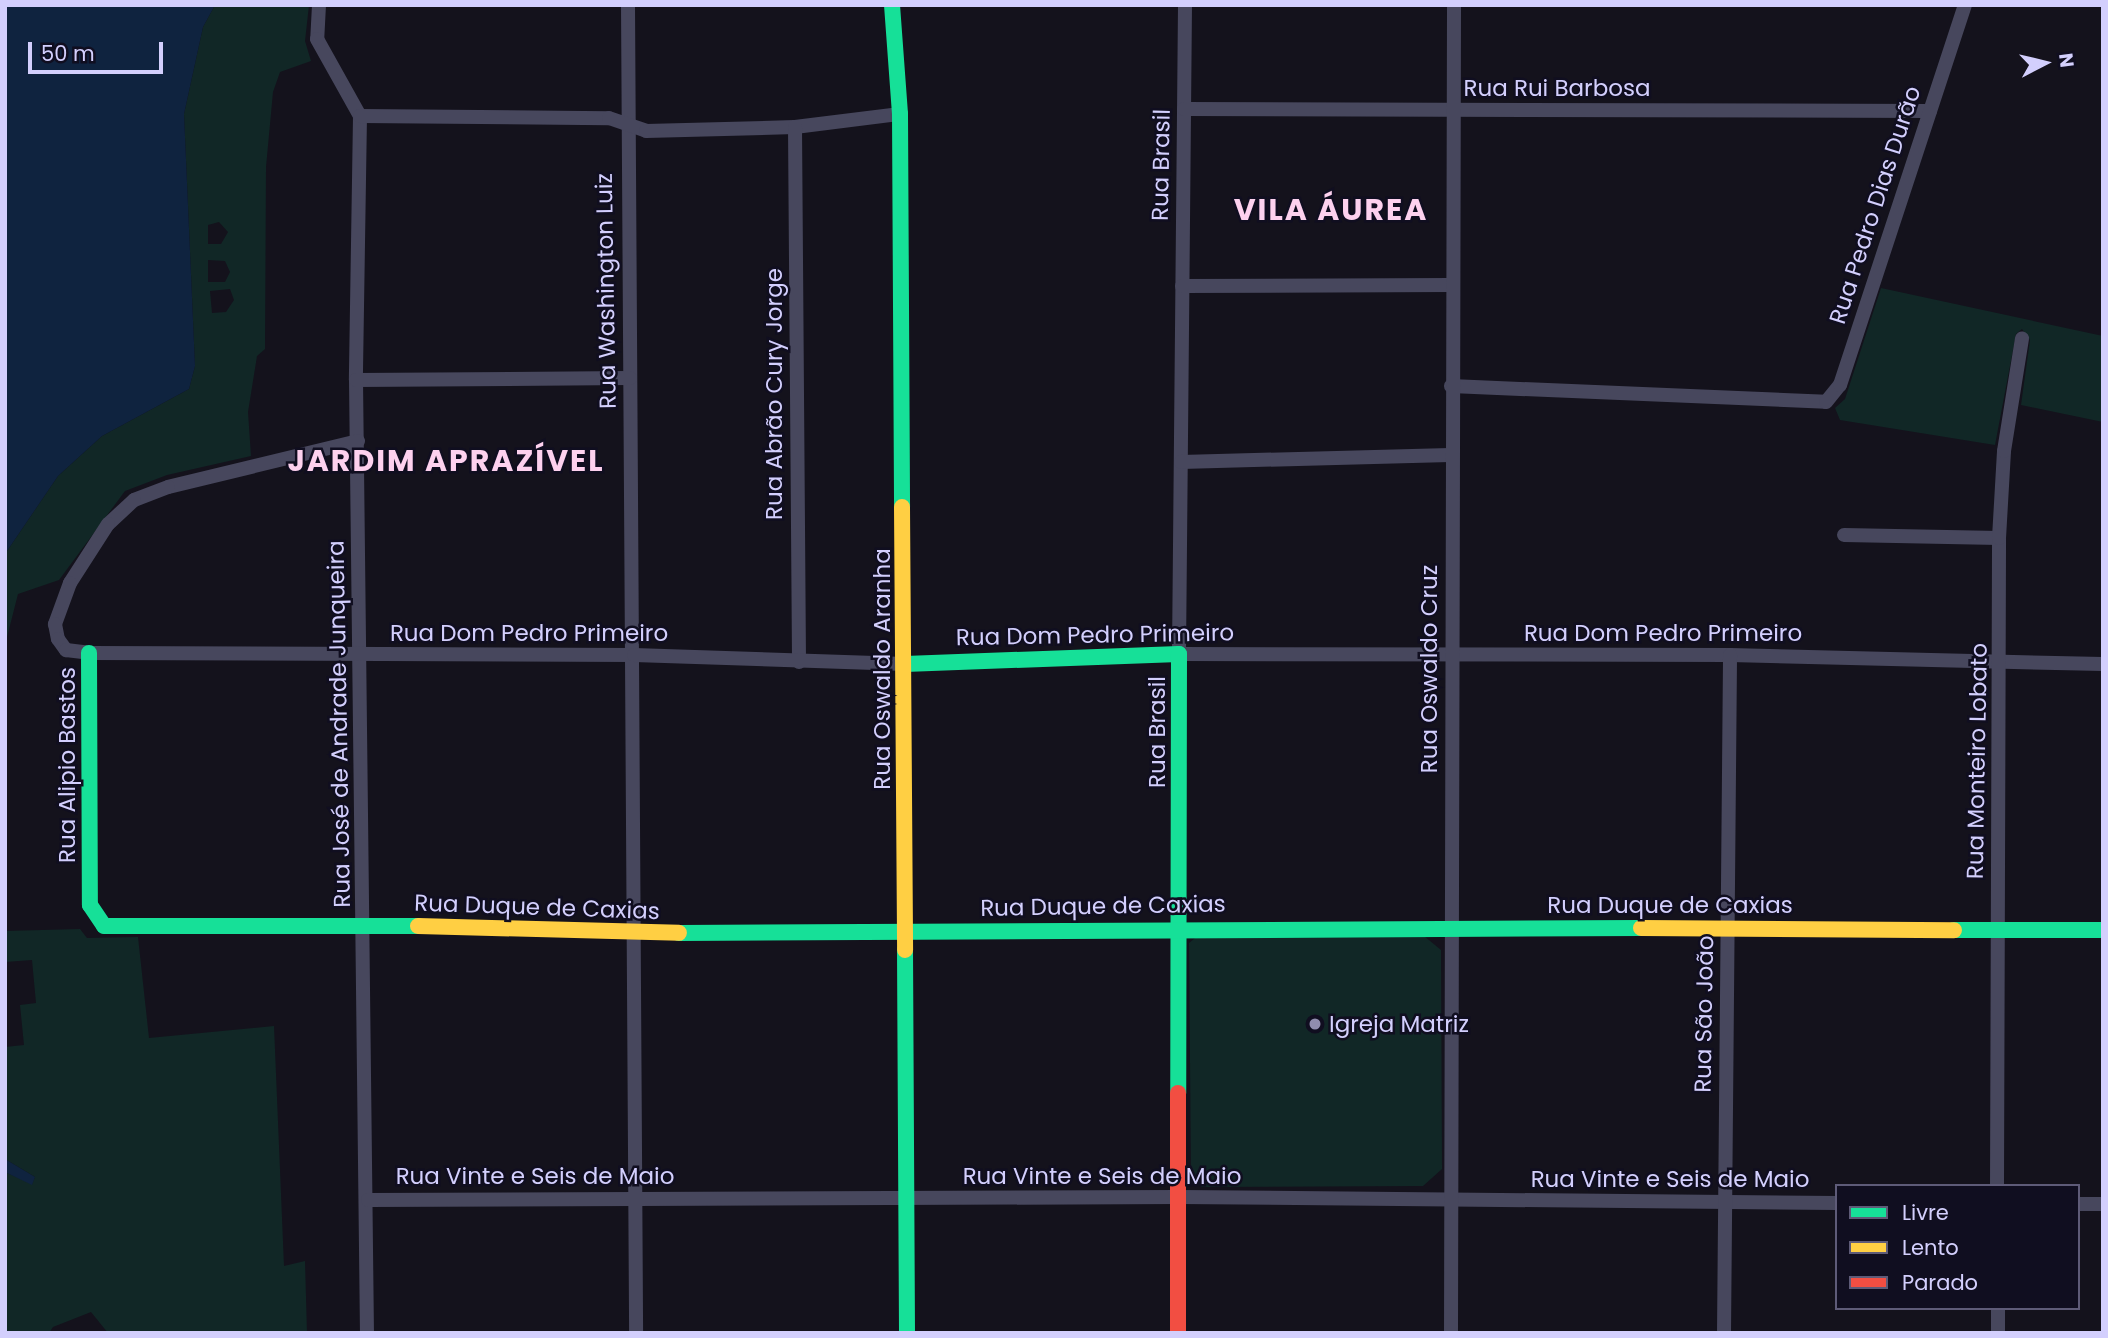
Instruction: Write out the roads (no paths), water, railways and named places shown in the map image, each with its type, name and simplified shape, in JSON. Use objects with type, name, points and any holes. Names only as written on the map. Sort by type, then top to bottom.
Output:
[{"type":"street","points":[[319,5],[317,39],[360,116],[609,118],[646,131],[795,127],[900,114]]},
{"type":"street","name":"Rua Washington Luiz","points":[[628,5],[626,123],[634,655],[636,1333]]},
{"type":"street","name":"Rua Oswaldo Aranha","points":[[892,5],[900,114],[907,1333]]},
{"type":"street","name":"Rua Brasil","points":[[1178,1333],[1179,654],[1185,5]]},
{"type":"street","name":"Rua Oswaldo Cruz","points":[[1451,1333],[1453,654],[1450,455],[1454,5]]},
{"type":"street","name":"Rua Pedro Dias Durão","points":[[1451,386],[1814,405],[1826,402],[1840,385],[1965,5]]},
{"type":"street","name":"Rua Rui Barbosa","points":[[1184,109],[1930,111]]},
{"type":"street","name":"Rua José de Andrade Junqueira","points":[[360,116],[356,380],[368,1333]]},
{"type":"street","name":"Rua Abrão Cury Jorge","points":[[795,127],[799,662]]},
{"type":"street","points":[[1182,286],[1451,285]]},
{"type":"street","name":"Rua Monteiro Lobato","points":[[1997,1184],[2002,661],[1999,538],[2004,451],[2022,338]]},
{"type":"street","points":[[356,380],[630,378]]},
{"type":"street","name":"Rua Alipio Bastos","points":[[104,926],[90,905],[89,653],[66,650],[58,639],[55,624],[60,605],[108,524],[134,500],[168,487],[358,442]]},
{"type":"street","points":[[1181,462],[1450,455]]},
{"type":"street","points":[[1844,535],[1999,538]]},
{"type":"street","name":"Rua Dom Pedro Primeiro","points":[[89,653],[634,655],[905,664],[1041,656],[1179,654],[1730,655],[2103,664]]},
{"type":"street","name":"Rua São João","points":[[1724,1333],[1730,655]]},
{"type":"street","name":"Rua Duque de Caxias","points":[[104,926],[364,925],[635,933],[1180,927],[2103,930]]},
{"type":"street","name":"Rua Vinte e Seis de Maio","points":[[368,1200],[636,1197],[906,1201],[1180,1197],[1835,1203]]},
{"type":"street","points":[[2080,1204],[2103,1204]]},
{"type":"street","points":[[1998,1310],[1998,1333]]},
{"type":"water","points":[[5,5],[215,5],[203,27],[184,114],[195,366],[189,389],[102,436],[58,476],[5,554]]},
{"type":"water","points":[[5,1159],[35,1177],[32,1185],[5,1172]]},
{"type":"place","name":"Igreja Matriz","points":[[1315,1024]]},
{"type":"district","name":"VILA ÁUREA","points":[[1331,210]]},
{"type":"district","name":"JARDIM APRAZÍVEL","points":[[446,461]]}]
